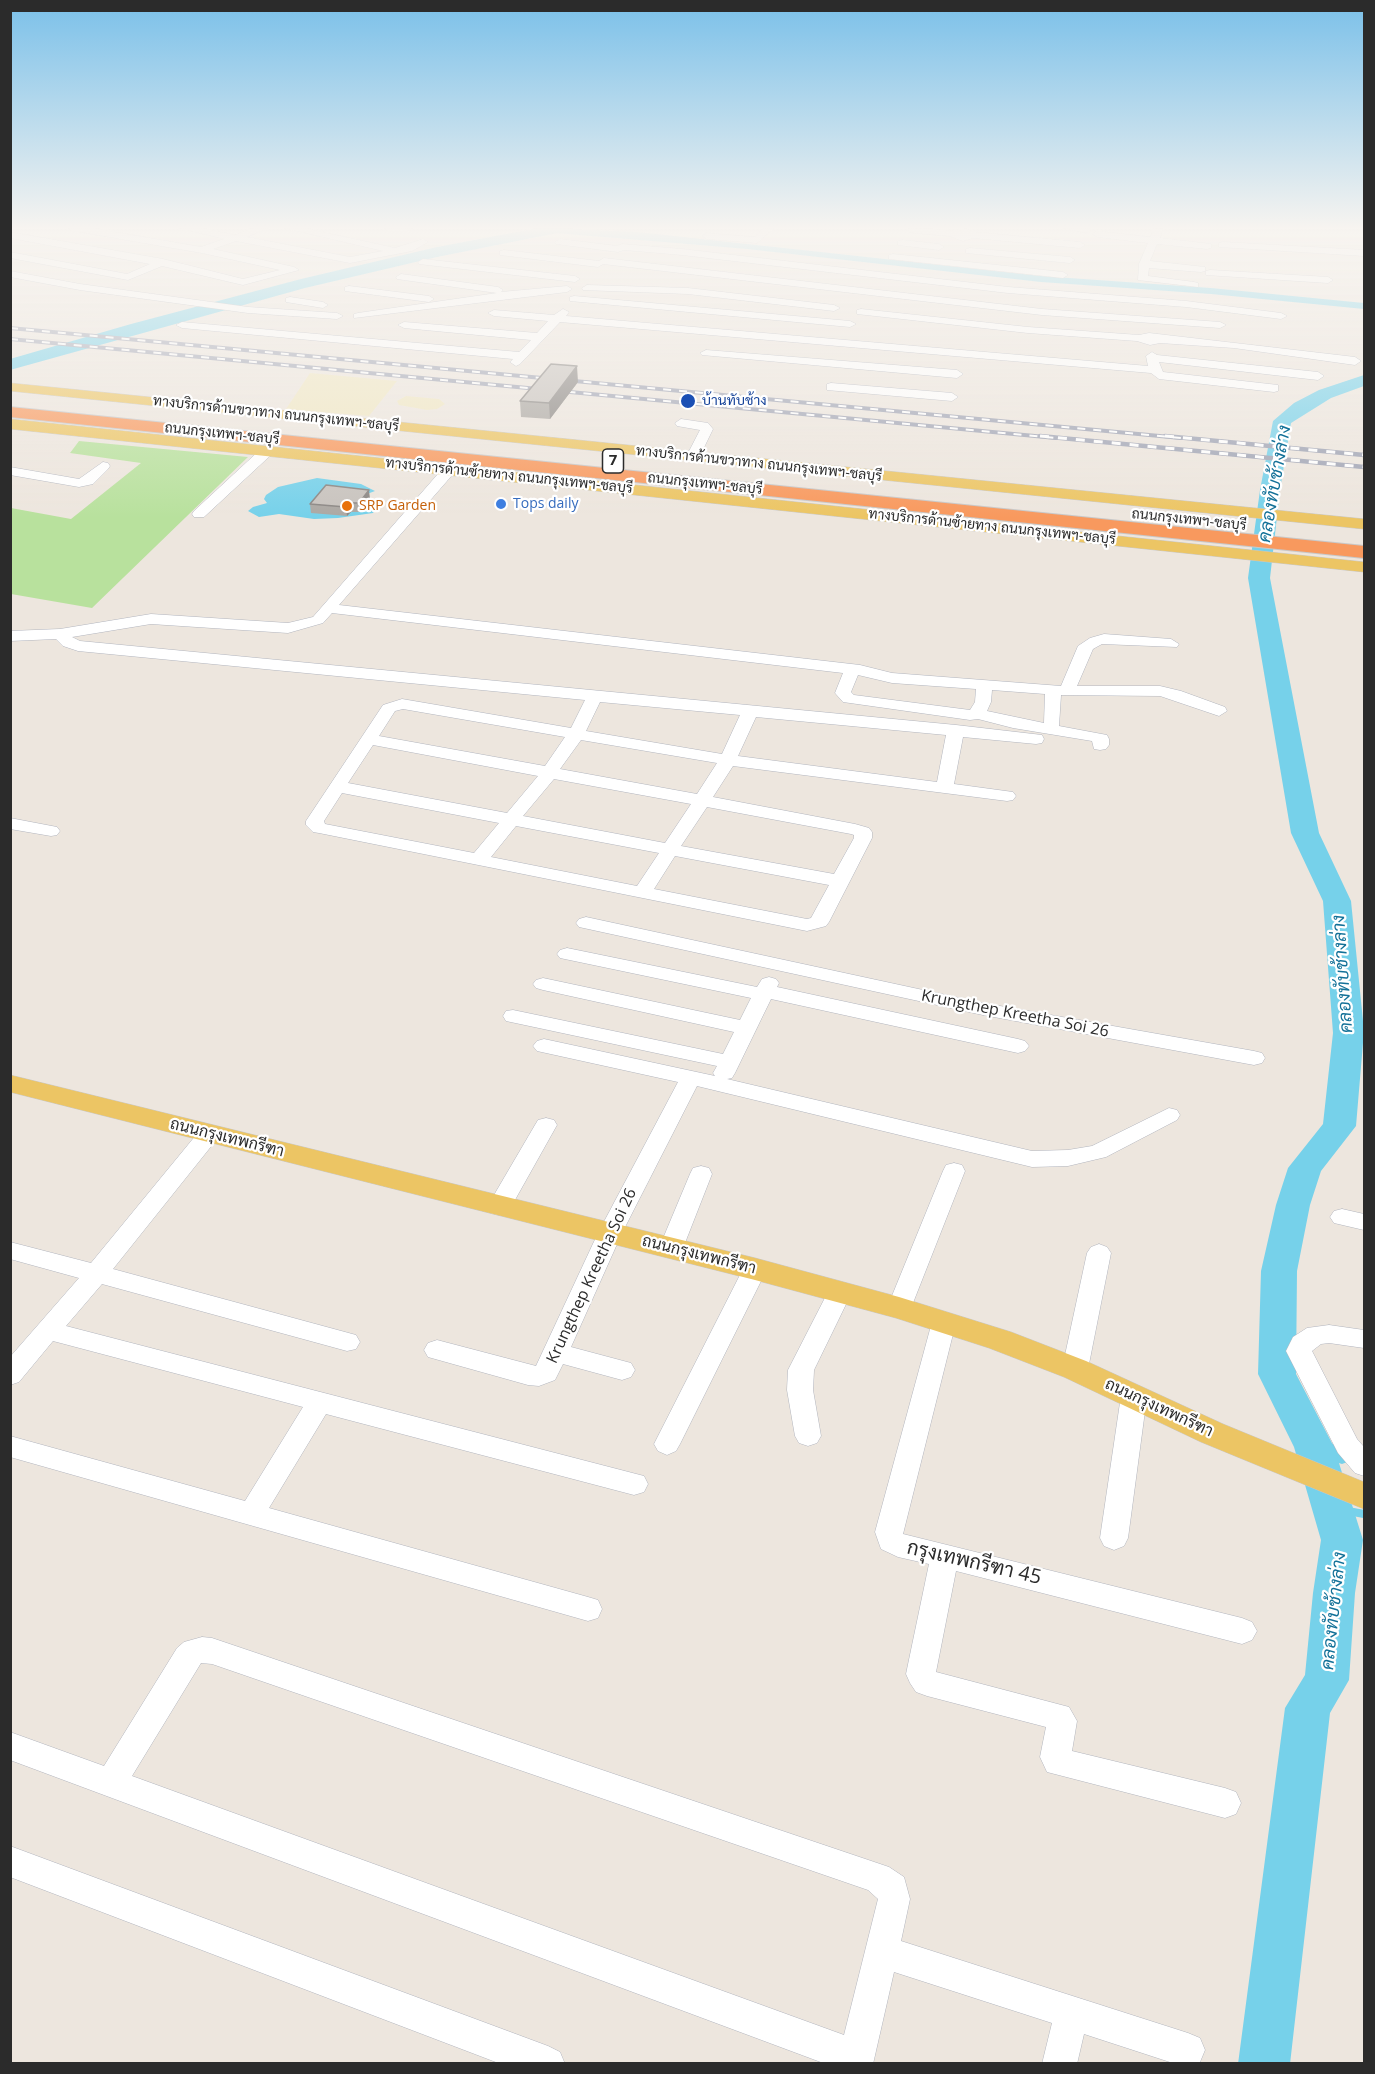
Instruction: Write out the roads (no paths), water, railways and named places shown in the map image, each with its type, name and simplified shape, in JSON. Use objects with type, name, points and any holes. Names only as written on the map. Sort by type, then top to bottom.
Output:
[{"type":"highway","name":"ถนนกรุงเทพฯ-ชลบุรี","points":[[10,399],[1213,530]]},
{"type":"highway","name":"ถนนกรุงเทพฯ-ชลบุรี","points":[[10,412],[1287,537],[1365,538]]},
{"type":"highway","name":"ถนนกรุงเทพฯ-ชลบุรี","points":[[1287,537],[1365,552]]},
{"type":"main road","name":"ทางบริการด้านขวาทาง ถนนกรุงเทพฯ-ชลบุรี","points":[[10,387],[693,457],[1213,530],[1287,537],[1365,524]]},
{"type":"main road","name":"ทางบริการด้านซ้ายทาง ถนนกรุงเทพฯ-ชลบุรี","points":[[10,424],[449,470],[1213,530]]},
{"type":"main road","points":[[1287,537],[1365,567]]},
{"type":"main road","name":"ถนนกรุงเทพกรีฑา","points":[[10,1083],[499,1207],[755,1269],[899,1308],[1075,1369],[1235,1443],[1364,1485]]},
{"type":"street","points":[[182,325],[519,359],[551,325]]},
{"type":"street","points":[[327,338],[336,325]]},
{"type":"street","points":[[404,325],[539,337]]},
{"type":"street","points":[[623,325],[841,344],[1150,347],[1234,345],[1355,361]]},
{"type":"street","points":[[832,364],[847,325]]},
{"type":"street","points":[[921,325],[956,332],[1150,347],[1318,376]]},
{"type":"street","points":[[1152,325],[1150,347],[1160,375],[1274,388]]},
{"type":"street","points":[[706,353],[957,374]]},
{"type":"street","points":[[878,391],[885,368]]},
{"type":"street","points":[[831,387],[952,397]]},
{"type":"street","points":[[681,423],[704,426],[707,429],[693,457]]},
{"type":"street","points":[[200,514],[267,451]]},
{"type":"street","points":[[10,471],[79,483],[88,481],[103,466]]},
{"type":"street","points":[[10,636],[60,634],[151,619],[288,628],[299,627],[318,620],[449,470]]},
{"type":"street","points":[[329,608],[852,670],[892,678],[1060,690],[1160,691],[1175,694],[1219,711]]},
{"type":"street","points":[[60,634],[69,643],[78,646],[956,730],[1036,740]]},
{"type":"street","points":[[1052,724],[1060,690],[1086,645],[1104,639],[1171,644]]},
{"type":"street","points":[[852,670],[843,693],[849,699],[978,714],[1013,723],[1096,737],[1101,740],[1100,745]]},
{"type":"street","points":[[978,714],[983,702],[984,685]]},
{"type":"street","points":[[480,858],[549,773],[576,734],[596,696]]},
{"type":"street","points":[[368,739],[863,832],[863,838],[819,922],[814,925],[319,828],[315,825],[315,821],[339,787],[368,739],[389,708],[402,704],[728,760],[1007,796]]},
{"type":"street","points":[[643,891],[728,760],[750,711]]},
{"type":"street","points":[[944,788],[956,730]]},
{"type":"street","points":[[339,787],[839,881]]},
{"type":"street","points":[[10,823],[51,831]]},
{"type":"street","name":"Krungthep Kreetha Soi 26","points":[[586,923],[753,957],[778,965],[983,1009],[1254,1058]]},
{"type":"street","points":[[567,954],[1018,1046]]},
{"type":"street","points":[[718,1084],[778,965]]},
{"type":"street","points":[[543,984],[748,1028]]},
{"type":"street","points":[[513,1016],[730,1062]]},
{"type":"street","points":[[544,1046],[718,1084],[1032,1158],[1068,1158],[1098,1152],[1169,1115]]},
{"type":"street","name":"Krungthep Kreetha Soi 26","points":[[437,1350],[528,1375],[539,1376],[546,1373],[610,1233],[690,1079]]},
{"type":"street","points":[[499,1207],[546,1125]]},
{"type":"street","points":[[10,1375],[49,1331],[209,1134]]},
{"type":"street","points":[[899,1308],[954,1171]]},
{"type":"street","points":[[670,1248],[701,1174]]},
{"type":"street","points":[[10,1250],[347,1342]]},
{"type":"street","points":[[1075,1369],[1099,1252]]},
{"type":"street","points":[[667,1444],[755,1269]]},
{"type":"street","points":[[808,1436],[800,1390],[801,1370],[840,1292]]},
{"type":"street","name":"กรุงเทพกรีฑา 45","points":[[944,1322],[889,1532],[891,1541],[898,1545],[1114,1596],[1242,1631]]},
{"type":"street","points":[[49,1331],[634,1484]]},
{"type":"street","points":[[1364,1485],[1299,1351],[1302,1344],[1316,1335],[1329,1334],[1365,1339]]},
{"type":"street","points":[[554,1352],[622,1370]]},
{"type":"street","points":[[1114,1538],[1134,1396]]},
{"type":"street","points":[[251,1514],[320,1402]]},
{"type":"street","points":[[10,1446],[588,1609]]},
{"type":"street","points":[[945,1557],[921,1674],[927,1683],[1058,1717],[1062,1721],[1055,1757],[1058,1762],[1224,1803]]},
{"type":"street","points":[[10,1746],[856,2060],[894,1899],[892,1888],[878,1878],[212,1651],[194,1651],[187,1657],[111,1782]]},
{"type":"street","points":[[10,1861],[548,2064]]},
{"type":"street","points":[[883,1952],[1188,2050]]},
{"type":"street","points":[[1059,2064],[1072,2013]]},
{"type":"water","points":[[317,478],[361,484],[375,491],[367,494],[370,498],[382,503],[373,513],[338,518],[314,519],[279,514],[259,517],[248,511],[267,503],[264,499],[266,495],[278,487]]},
{"type":"waterway","points":[[10,365],[149,325]]},
{"type":"waterway","name":"คลองทับช้างล่าง","points":[[1264,2064],[1308,1708],[1327,1680],[1334,1593],[1342,1540],[1314,1447],[1277,1374],[1279,1271],[1293,1205],[1305,1168],[1339,1126],[1349,1033],[1337,901],[1305,833],[1259,578],[1270,490],[1282,421],[1325,394],[1364,380]]},
{"type":"waterway","points":[[1314,1447],[1342,1455]]},
{"type":"waterway","points":[[1332,1508],[1364,1514]]},
{"type":"railway","points":[[10,328],[1181,438]]},
{"type":"railway","points":[[10,339],[1056,438]]},
{"type":"railway","points":[[1040,436],[1364,467]]},
{"type":"railway","points":[[1165,436],[1364,455]]},
{"type":"place","name":"บ้านทับช้าง","points":[[688,401]]},
{"type":"place","name":"Tops daily","points":[[501,504]]},
{"type":"place","name":"SRP Garden","points":[[347,506]]}]
